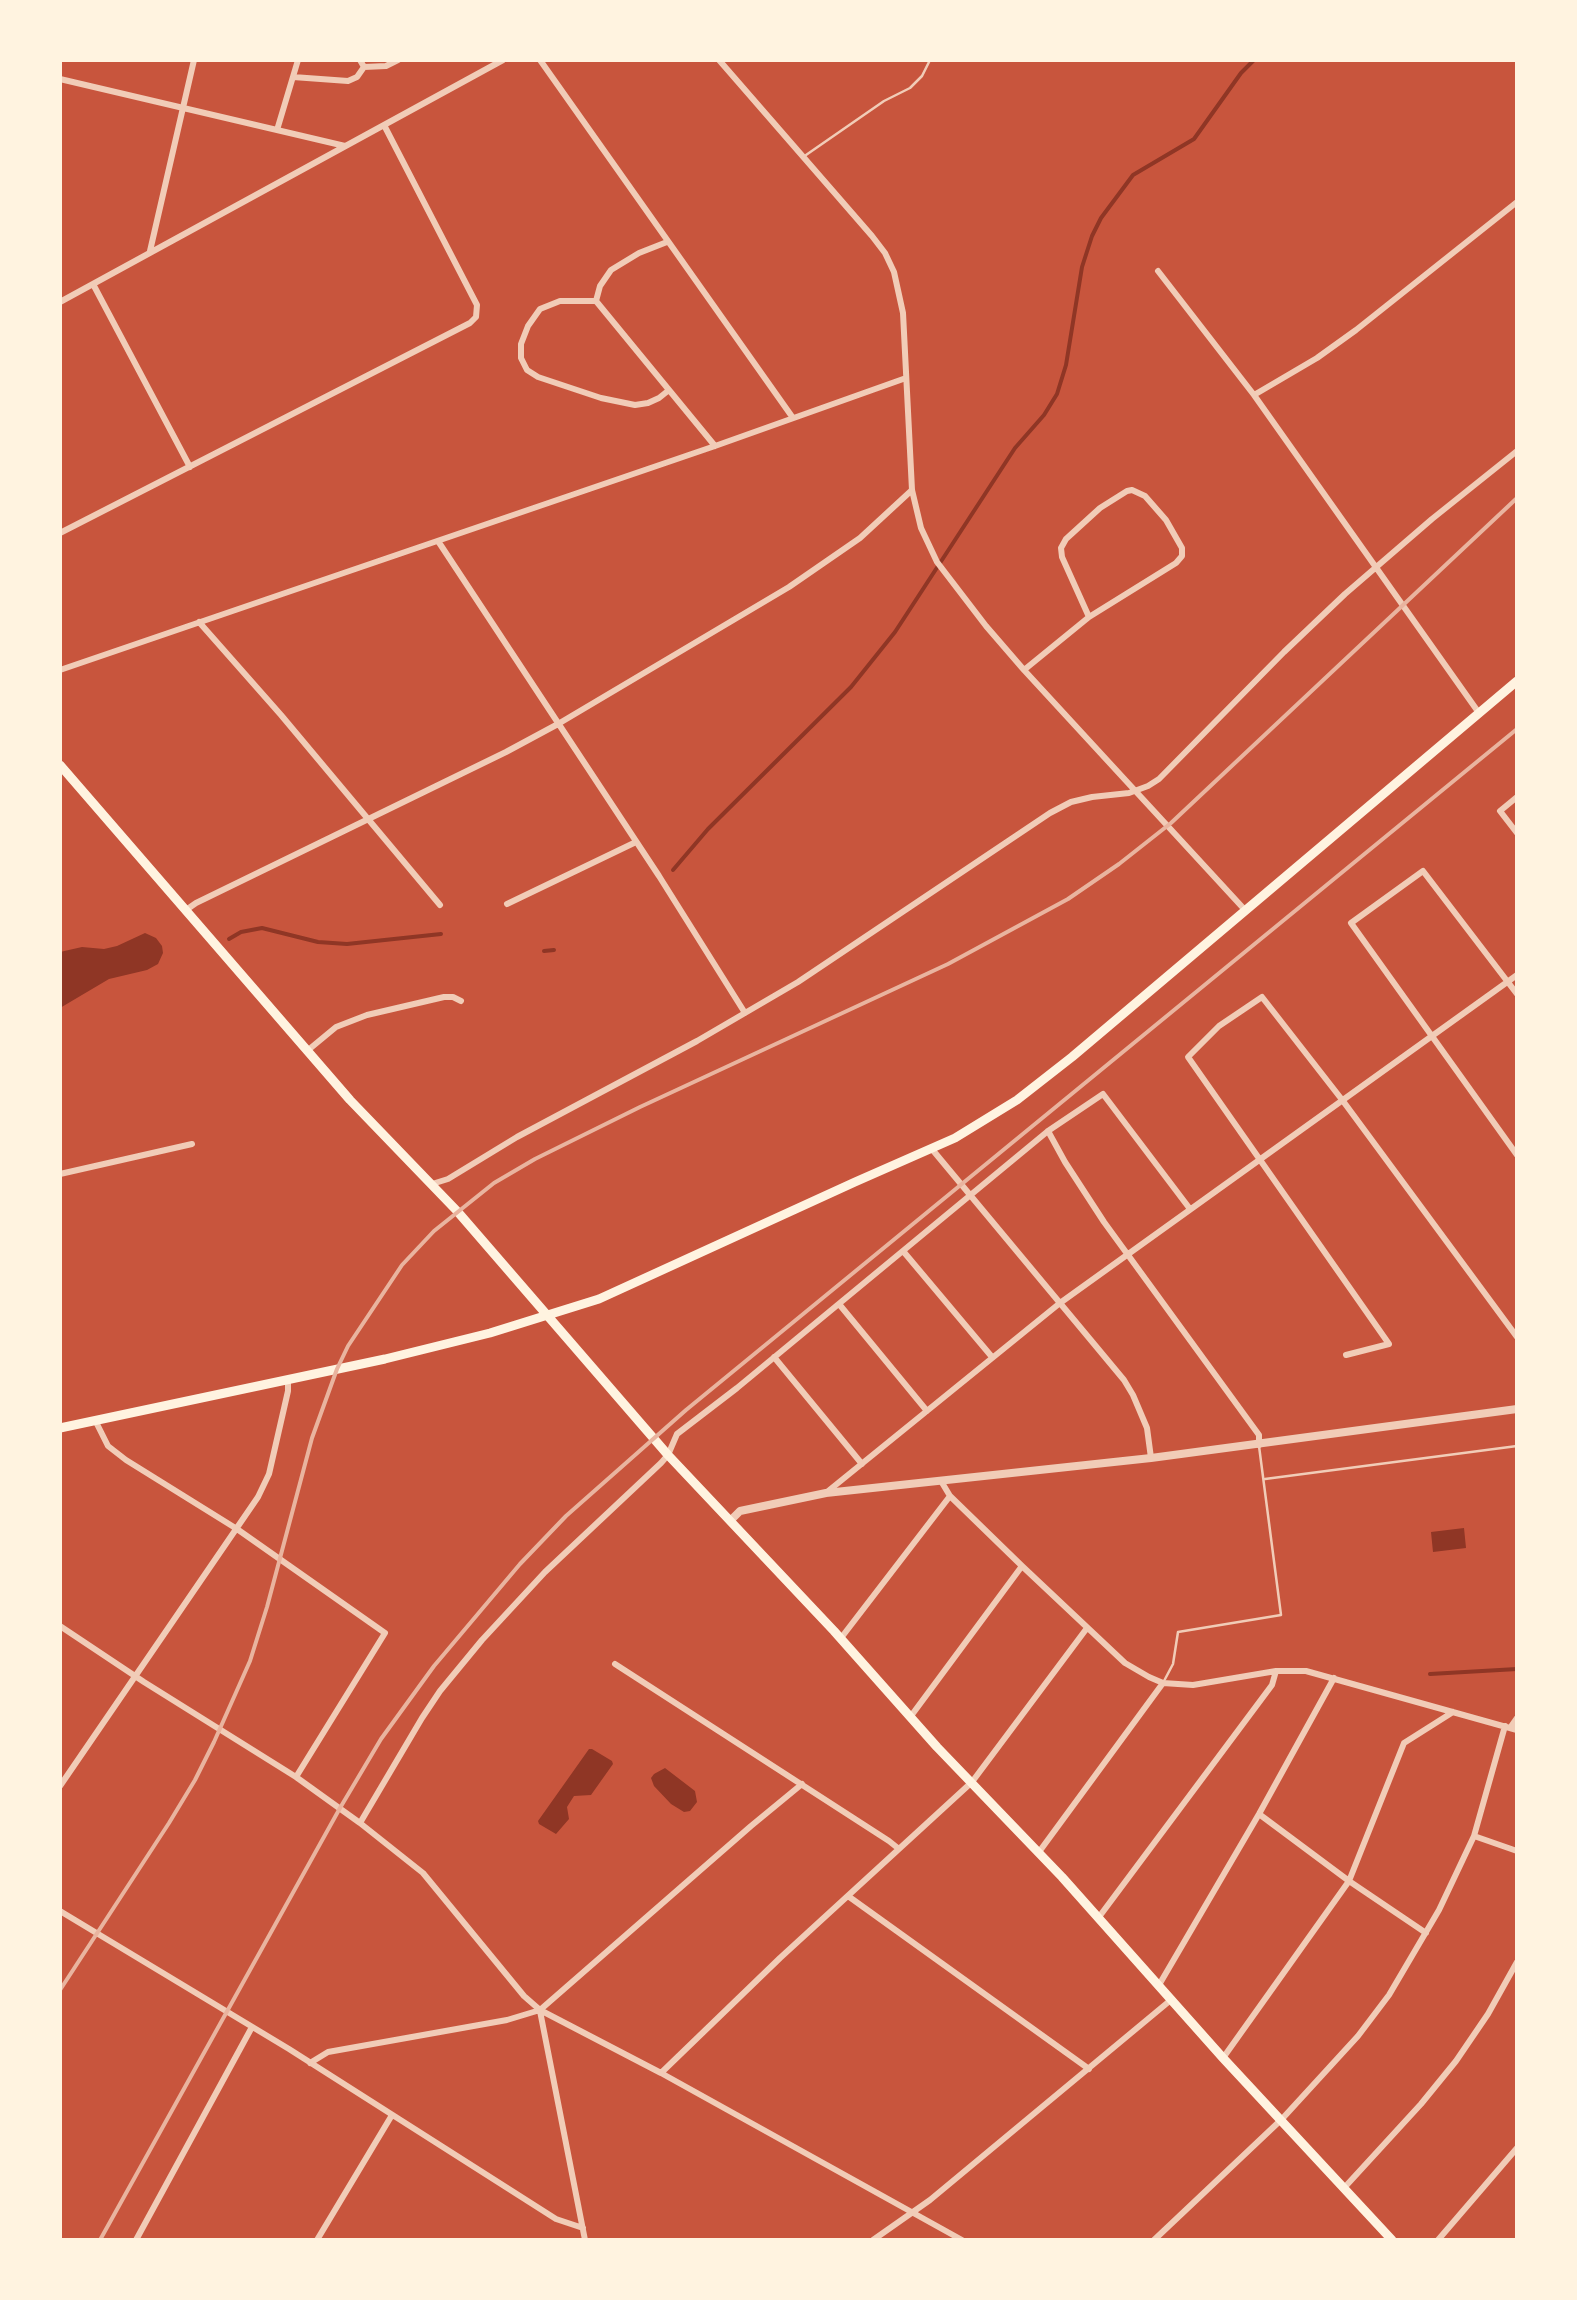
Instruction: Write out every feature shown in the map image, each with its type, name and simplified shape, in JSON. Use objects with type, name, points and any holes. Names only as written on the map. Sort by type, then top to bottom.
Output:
[{"type":"main road","points":[[60,1428],[430,1348],[600,1299],[955,1138],[1045,1080],[1517,681]]},
{"type":"main road","points":[[60,765],[358,1109],[538,1303],[668,1454],[1099,1917],[1392,2240]]},
{"type":"street","points":[[150,252],[194,60]]},
{"type":"street","points":[[276,130],[298,60]]},
{"type":"street","points":[[292,77],[348,81],[357,77],[362,64],[386,66],[398,60]]},
{"type":"street","points":[[60,302],[503,60]]},
{"type":"street","points":[[540,60],[794,418]]},
{"type":"street","points":[[722,61],[872,236],[894,272],[903,313],[912,490],[921,528],[937,562],[1024,670],[1245,910]]},
{"type":"street","points":[[60,79],[346,146]]},
{"type":"street","points":[[60,533],[476,317],[477,305],[384,125]]},
{"type":"street","points":[[1254,395],[1356,330],[1517,202]]},
{"type":"street","points":[[596,301],[611,270],[667,242]]},
{"type":"street","points":[[1158,271],[1254,395],[1479,714]]},
{"type":"street","points":[[93,284],[190,466]]},
{"type":"street","points":[[596,301],[560,301],[540,309],[521,344],[521,358],[527,370],[601,398],[635,405],[660,398],[669,390]]},
{"type":"street","points":[[596,301],[715,446]]},
{"type":"street","points":[[60,670],[906,378]]},
{"type":"street","points":[[431,1185],[745,1013],[813,972],[1050,813],[1071,802],[1136,792],[1159,778],[1284,652],[1377,566],[1517,451]]},
{"type":"street","points":[[185,911],[558,724],[790,587],[860,538],[912,490]]},
{"type":"street","points":[[1024,670],[1089,617],[1182,556],[1182,548],[1166,520],[1137,491],[1127,491],[1100,508],[1061,548],[1089,617]]},
{"type":"street","points":[[438,540],[745,1013]]},
{"type":"street","points":[[199,622],[440,906]]},
{"type":"street","points":[[1517,797],[1500,810],[1517,833]]},
{"type":"street","points":[[507,904],[636,842]]},
{"type":"street","points":[[1517,994],[1423,872],[1350,923],[1517,1155]]},
{"type":"street","points":[[826,1493],[1060,1303],[1517,975]]},
{"type":"street","points":[[307,1051],[336,1027],[367,1015],[444,996],[461,1001]]},
{"type":"street","points":[[1346,1355],[1389,1344],[1188,1056],[1219,1026],[1262,997],[1517,1338]]},
{"type":"street","points":[[360,1823],[422,1718],[482,1640],[545,1572],[668,1454],[677,1434],[1048,1131],[1103,1094],[1190,1209]]},
{"type":"street","points":[[1048,1131],[1084,1193],[1259,1434],[1259,1444]]},
{"type":"street","points":[[60,1174],[192,1144]]},
{"type":"street","points":[[931,1148],[1113,1365],[1133,1395],[1147,1428],[1151,1458]]},
{"type":"street","points":[[903,1250],[992,1358]]},
{"type":"street","points":[[839,1304],[927,1411]]},
{"type":"street","points":[[774,1357],[862,1464]]},
{"type":"street","points":[[60,1786],[258,1497],[269,1474],[288,1380]]},
{"type":"street","points":[[731,1520],[740,1511],[826,1493],[1151,1458],[1517,1410]]},
{"type":"street","points":[[95,1420],[116,1453],[237,1529],[386,1633],[296,1776]]},
{"type":"street","points":[[941,1481],[950,1496],[1088,1628],[1132,1668],[1163,1683],[1204,1684],[1276,1671],[1306,1671],[1511,1728]]},
{"type":"street","points":[[840,1638],[950,1496]]},
{"type":"street","points":[[911,1716],[1022,1566]]},
{"type":"street","points":[[60,1626],[296,1776],[360,1823],[422,1873],[540,2010],[962,2240]]},
{"type":"street","points":[[660,2073],[972,1782],[1088,1628]]},
{"type":"street","points":[[615,1664],[899,1850]]},
{"type":"street","points":[[1099,1917],[1272,1685],[1276,1671]]},
{"type":"street","points":[[1159,1985],[1260,1814],[1334,1678]]},
{"type":"street","points":[[1039,1852],[1163,1683]]},
{"type":"street","points":[[1223,2058],[1349,1880],[1404,1743],[1455,1712]]},
{"type":"street","points":[[1154,2240],[1282,2119],[1366,2026],[1396,1984],[1426,1934],[1474,1836],[1517,1718]]},
{"type":"street","points":[[308,2064],[328,2052],[507,2020],[540,2010],[802,1784]]},
{"type":"street","points":[[1260,1814],[1426,1934]]},
{"type":"street","points":[[1474,1836],[1517,1851]]},
{"type":"street","points":[[848,1896],[1089,2069]]},
{"type":"street","points":[[60,1912],[556,2219],[583,2228]]},
{"type":"street","points":[[1344,2188],[1456,2061],[1517,1962]]},
{"type":"street","points":[[873,2240],[912,2213],[1172,1999]]},
{"type":"street","points":[[540,2010],[585,2240]]},
{"type":"street","points":[[136,2240],[252,2028]]},
{"type":"street","points":[[317,2240],[392,2115]]},
{"type":"street","points":[[1438,2240],[1517,2148]]},
{"type":"lane","points":[[804,158],[884,101],[910,88],[930,60]]},
{"type":"lane","points":[[1163,1683],[1173,1664],[1178,1632],[1281,1615],[1259,1444]]},
{"type":"lane","points":[[1264,1479],[1517,1446]]},
{"type":"shaded area","points":[[145,933],[162,946],[158,964],[109,979],[60,1008],[60,952],[82,947],[104,949]]},
{"type":"shaded area","points":[[1464,1528],[1466,1548],[1433,1552],[1431,1532]]},
{"type":"shaded area","points":[[589,1749],[613,1764],[591,1795],[574,1796],[567,1807],[569,1819],[556,1834],[538,1821]]},
{"type":"shaded area","points":[[665,1768],[695,1791],[697,1802],[690,1811],[684,1812],[671,1804],[654,1786],[651,1778]]},
{"type":"waterway","points":[[673,870],[708,829],[851,687],[895,632],[1015,448],[1057,394],[1066,365],[1082,267],[1101,218],[1133,175],[1194,139],[1254,60]]},
{"type":"waterway","points":[[229,939],[262,928],[318,942],[347,944],[441,934]]},
{"type":"waterway","points":[[544,951],[554,950]]},
{"type":"waterway","points":[[1430,1674],[1517,1669]]},
{"type":"railway","points":[[60,1990],[169,1823],[214,1742],[250,1661],[312,1438],[337,1369],[402,1265],[434,1231],[494,1183],[535,1159],[948,964],[1068,899],[1171,823],[1517,498]]},
{"type":"railway","points":[[100,2240],[381,1739],[434,1666],[520,1564],[566,1516],[686,1410],[1517,729]]}]
